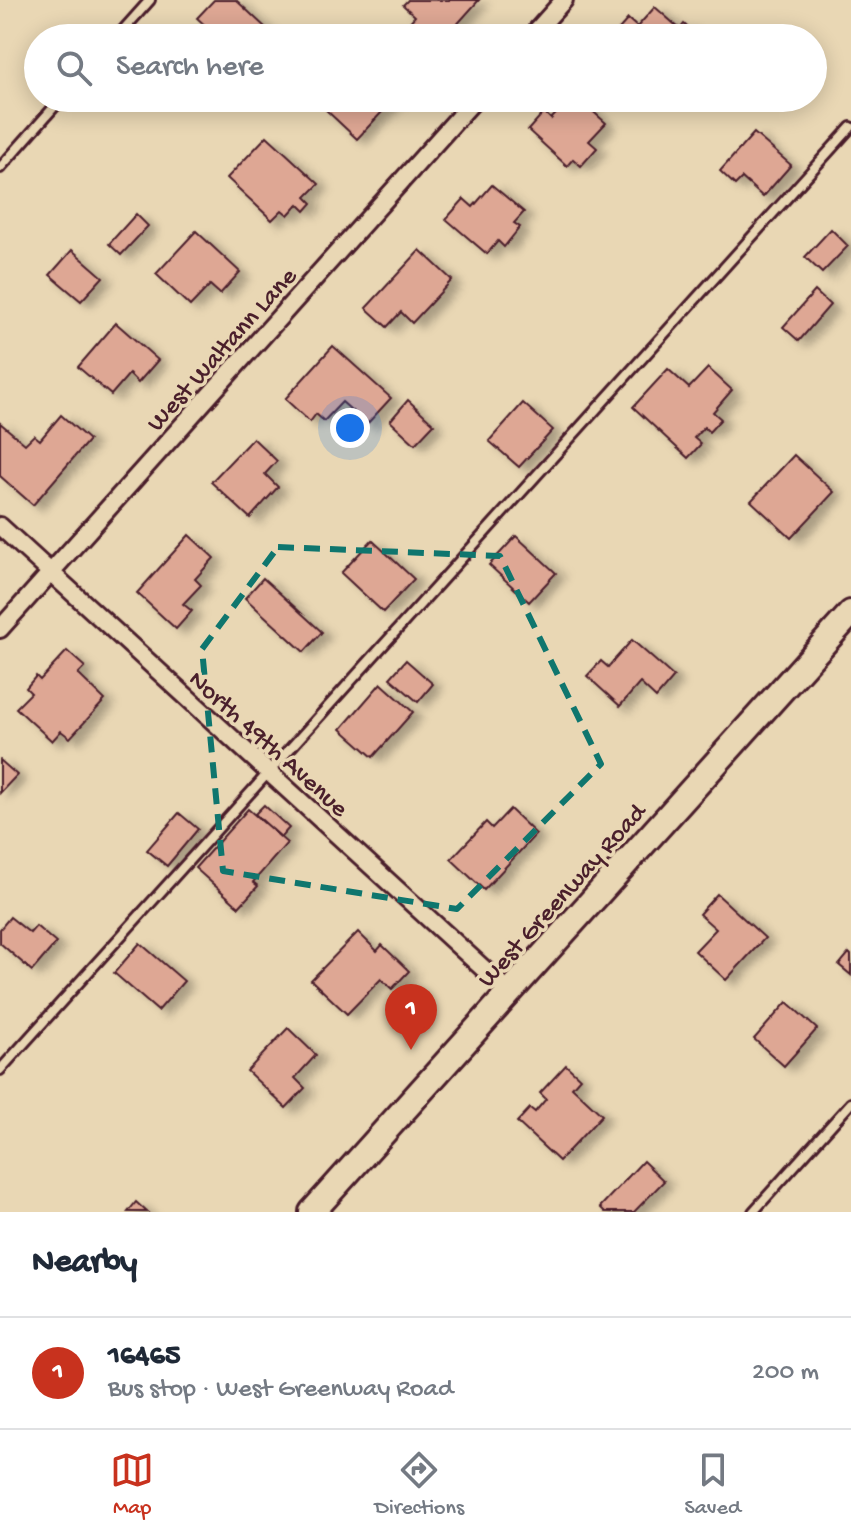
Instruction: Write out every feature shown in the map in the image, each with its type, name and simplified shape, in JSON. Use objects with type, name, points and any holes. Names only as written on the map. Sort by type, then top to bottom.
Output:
[{"type":"main road","name":"West Greenway Road","points":[[312,1212],[851,613]]},
{"type":"street","points":[[543,24],[564,0]]},
{"type":"street","name":"West Waltann Lane","points":[[0,629],[463,112]]},
{"type":"street","name":"North 49th Avenue","points":[[0,526],[509,992]]},
{"type":"lane","points":[[129,24],[150,0]]},
{"type":"lane","points":[[0,168],[50,112]]},
{"type":"lane","points":[[0,1070],[851,127]]},
{"type":"lane","points":[[753,1212],[851,1103]]},
{"type":"highlighted area","points":[[278,547],[500,556],[601,764],[457,909],[223,871],[202,649]]},
{"type":"building","points":[[214,0],[236,0],[262,24],[204,24],[197,18]]},
{"type":"building","points":[[408,0],[479,0],[458,24],[408,24],[415,16],[403,5]]},
{"type":"building","points":[[655,7],[674,24],[640,24]]},
{"type":"building","points":[[328,112],[382,112],[357,139]]},
{"type":"building","points":[[544,112],[551,119],[558,112],[594,112],[606,123],[589,141],[597,148],[581,166],[573,159],[567,166],[528,130]]},
{"type":"building","points":[[754,133],[791,165],[763,197],[742,178],[735,185],[720,171]]},
{"type":"building","points":[[267,136],[319,184],[306,197],[312,203],[305,211],[298,204],[288,215],[282,210],[272,220],[227,178]]},
{"type":"building","points":[[492,185],[524,212],[514,223],[520,227],[504,247],[498,241],[487,254],[446,219],[464,199],[473,207]]},
{"type":"building","points":[[136,214],[148,226],[121,255],[109,244]]},
{"type":"building","points":[[831,229],[848,246],[822,273],[805,257]]},
{"type":"building","points":[[196,231],[240,272],[220,294],[210,285],[190,306],[156,274]]},
{"type":"building","points":[[72,250],[103,277],[81,301],[50,275]]},
{"type":"building","points":[[420,250],[452,280],[412,323],[401,312],[387,327],[366,308]]},
{"type":"building","points":[[815,291],[830,305],[799,341],[783,327]]},
{"type":"building","points":[[116,323],[158,360],[138,383],[129,374],[111,395],[78,367]]},
{"type":"building","points":[[333,346],[391,398],[367,424],[342,402],[324,421],[316,414],[310,422],[285,399]]},
{"type":"building","points":[[708,368],[732,390],[713,412],[721,419],[709,432],[704,427],[694,438],[701,444],[688,458],[633,407],[668,369],[689,388]]},
{"type":"building","points":[[408,400],[434,424],[415,444],[390,421]]},
{"type":"building","points":[[523,403],[553,430],[519,467],[489,441]]},
{"type":"building","points":[[61,415],[89,440],[33,505],[0,476],[0,423],[25,444],[34,435],[40,440]]},
{"type":"building","points":[[253,438],[277,461],[265,474],[278,487],[250,518],[211,482]]},
{"type":"building","points":[[794,455],[834,492],[791,538],[751,501]]},
{"type":"building","points":[[189,535],[214,558],[195,579],[201,585],[183,604],[192,611],[176,629],[137,593]]},
{"type":"building","points":[[516,536],[556,573],[529,602],[489,565]]},
{"type":"building","points":[[372,540],[414,579],[383,612],[341,573]]},
{"type":"building","points":[[263,578],[322,632],[304,652],[245,598]]},
{"type":"building","points":[[632,640],[674,677],[656,698],[640,683],[620,706],[587,676],[601,661],[608,667]]},
{"type":"building","points":[[67,651],[85,667],[78,674],[105,700],[70,738],[61,731],[52,741],[16,708],[31,693],[26,688],[36,676],[40,680]]},
{"type":"building","points":[[406,660],[433,684],[418,702],[390,678]]},
{"type":"building","points":[[381,683],[413,712],[373,757],[341,729]]},
{"type":"building","points":[[0,760],[17,775],[0,793]]},
{"type":"building","points":[[264,805],[289,828],[281,837],[255,814]]},
{"type":"building","points":[[248,809],[287,843],[253,882],[258,886],[239,907],[195,868]]},
{"type":"building","points":[[510,809],[536,834],[484,890],[451,859],[486,822],[492,828]]},
{"type":"building","points":[[179,813],[198,829],[167,866],[147,850]]},
{"type":"building","points":[[717,894],[765,938],[726,980],[695,951],[716,929],[699,914]]},
{"type":"building","points":[[10,917],[30,933],[36,926],[56,943],[32,971],[0,943],[0,929]]},
{"type":"building","points":[[358,932],[377,951],[382,945],[409,971],[392,989],[381,979],[347,1014],[311,980]]},
{"type":"building","points":[[140,943],[184,981],[158,1011],[114,973]]},
{"type":"building","points":[[849,953],[851,955],[851,975],[839,965]]},
{"type":"building","points":[[787,1002],[817,1029],[784,1066],[754,1039]]},
{"type":"building","points":[[288,1028],[316,1055],[295,1078],[305,1088],[286,1108],[247,1071]]},
{"type":"building","points":[[566,1065],[580,1078],[572,1087],[602,1115],[559,1161],[517,1122],[530,1108],[535,1112],[546,1099],[540,1093]]},
{"type":"building","points":[[643,1161],[664,1181],[634,1212],[605,1212],[600,1207]]},
{"type":"building","points":[[136,1202],[147,1212],[128,1212]]},
{"type":"place","name":"16465","points":[[411,1050]]}]
